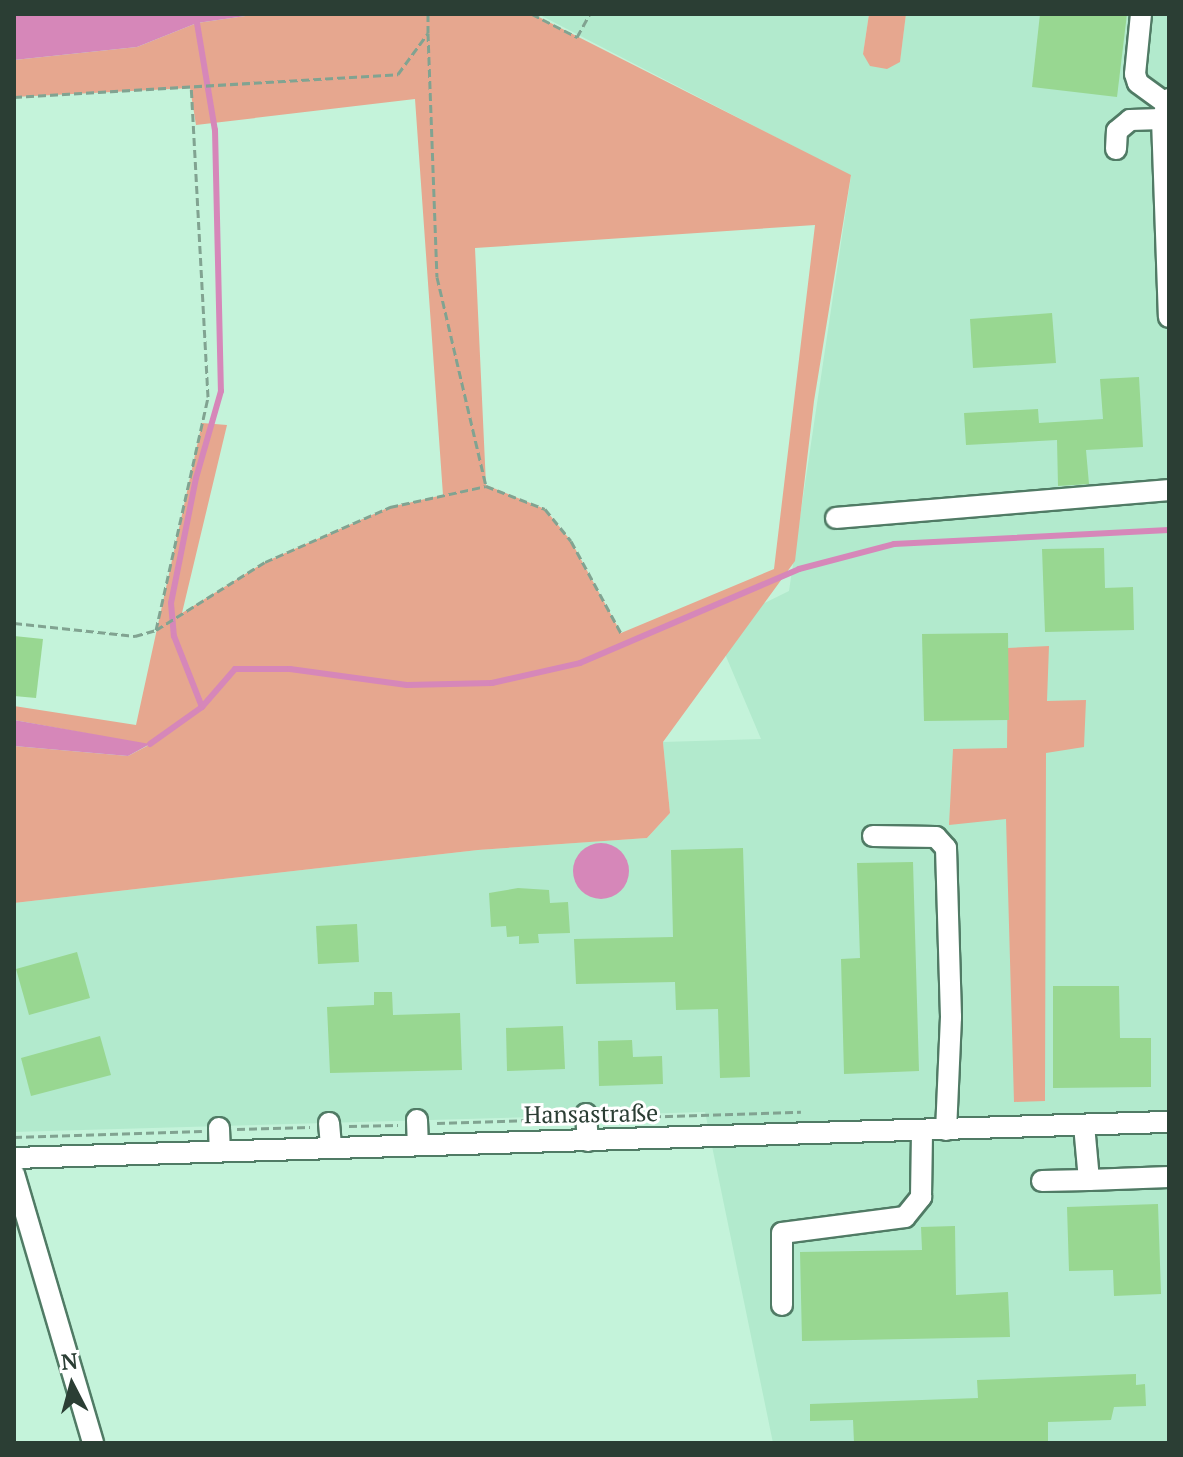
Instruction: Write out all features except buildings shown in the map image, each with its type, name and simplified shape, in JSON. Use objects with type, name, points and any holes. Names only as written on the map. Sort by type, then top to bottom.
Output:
[{"type":"street","points":[[1141,14],[1135,74],[1138,83],[1166,107],[1169,317]]},
{"type":"street","points":[[1116,149],[1117,131],[1130,120],[1166,107]]},
{"type":"street","points":[[836,518],[1169,490]]},
{"type":"street","points":[[873,836],[936,837],[946,848],[951,1017],[946,1130]]},
{"type":"street","points":[[820,1112],[821,1134]]},
{"type":"street","points":[[586,1114],[588,1141]]},
{"type":"street","points":[[417,1120],[418,1145]]},
{"type":"street","name":"Hansastraße","points":[[14,1158],[99,1144],[220,1151],[1169,1122]]},
{"type":"street","points":[[329,1123],[331,1148]]},
{"type":"street","points":[[1084,1125],[1089,1180]]},
{"type":"street","points":[[219,1128],[220,1151]]},
{"type":"street","points":[[782,1305],[782,1233],[905,1217],[921,1197],[922,1130]]},
{"type":"street","points":[[14,1174],[93,1443]]},
{"type":"street","points":[[1042,1181],[1169,1177]]},
{"type":"path","points":[[428,14],[437,277],[486,486]]},
{"type":"path","points":[[532,14],[577,37],[590,14]]},
{"type":"path","points":[[14,97],[398,74],[428,33]]},
{"type":"path","points":[[159,628],[208,397],[191,88]]},
{"type":"path","points":[[14,623],[135,636],[159,628],[265,562],[390,507],[486,486],[545,509],[571,541],[621,633]]},
{"type":"shaded area","points":[[14,14],[260,14],[197,23],[137,47],[14,60]]},
{"type":"shaded area","points":[[260,14],[533,14],[851,175],[814,401],[795,561],[663,742],[670,813],[647,838],[478,850],[14,903],[14,746],[128,756],[149,745],[14,720],[14,706],[136,725],[202,423],[227,425],[182,613],[265,562],[390,507],[443,495],[415,99],[196,125],[190,88],[14,97],[14,60],[137,47],[197,23]],"holes":[[[815,225],[774,569],[621,633],[571,541],[545,509],[486,485],[475,248]]]},
{"type":"shaded area","points":[[538,14],[869,14],[863,54],[900,61],[906,14],[1169,14],[1169,1443],[773,1443],[705,1112],[14,1132],[14,903],[478,850],[647,838],[670,813],[663,742],[761,739],[714,628],[789,591],[851,176]]},
{"type":"shaded area","points":[[869,14],[906,14],[900,62],[887,69],[870,66],[863,54]]},
{"type":"shaded area","points":[[1049,646],[1047,701],[1086,700],[1084,747],[1046,753],[1045,1101],[1014,1102],[1006,819],[949,825],[953,749],[1007,748],[1008,648]]},
{"type":"shaded area","points":[[14,720],[150,744],[128,756],[14,746]]},
{"type":"shaded area","points":[[601,843],[621,851],[629,871],[621,891],[601,899],[581,891],[573,871],[581,851]]},
{"type":"waterway","points":[[197,23],[215,130],[221,391],[196,478],[171,603],[174,636],[202,707]]},
{"type":"waterway","points":[[150,744],[202,707],[235,669],[290,669],[407,685],[492,683],[580,663],[799,569],[894,544],[1169,530]]}]
